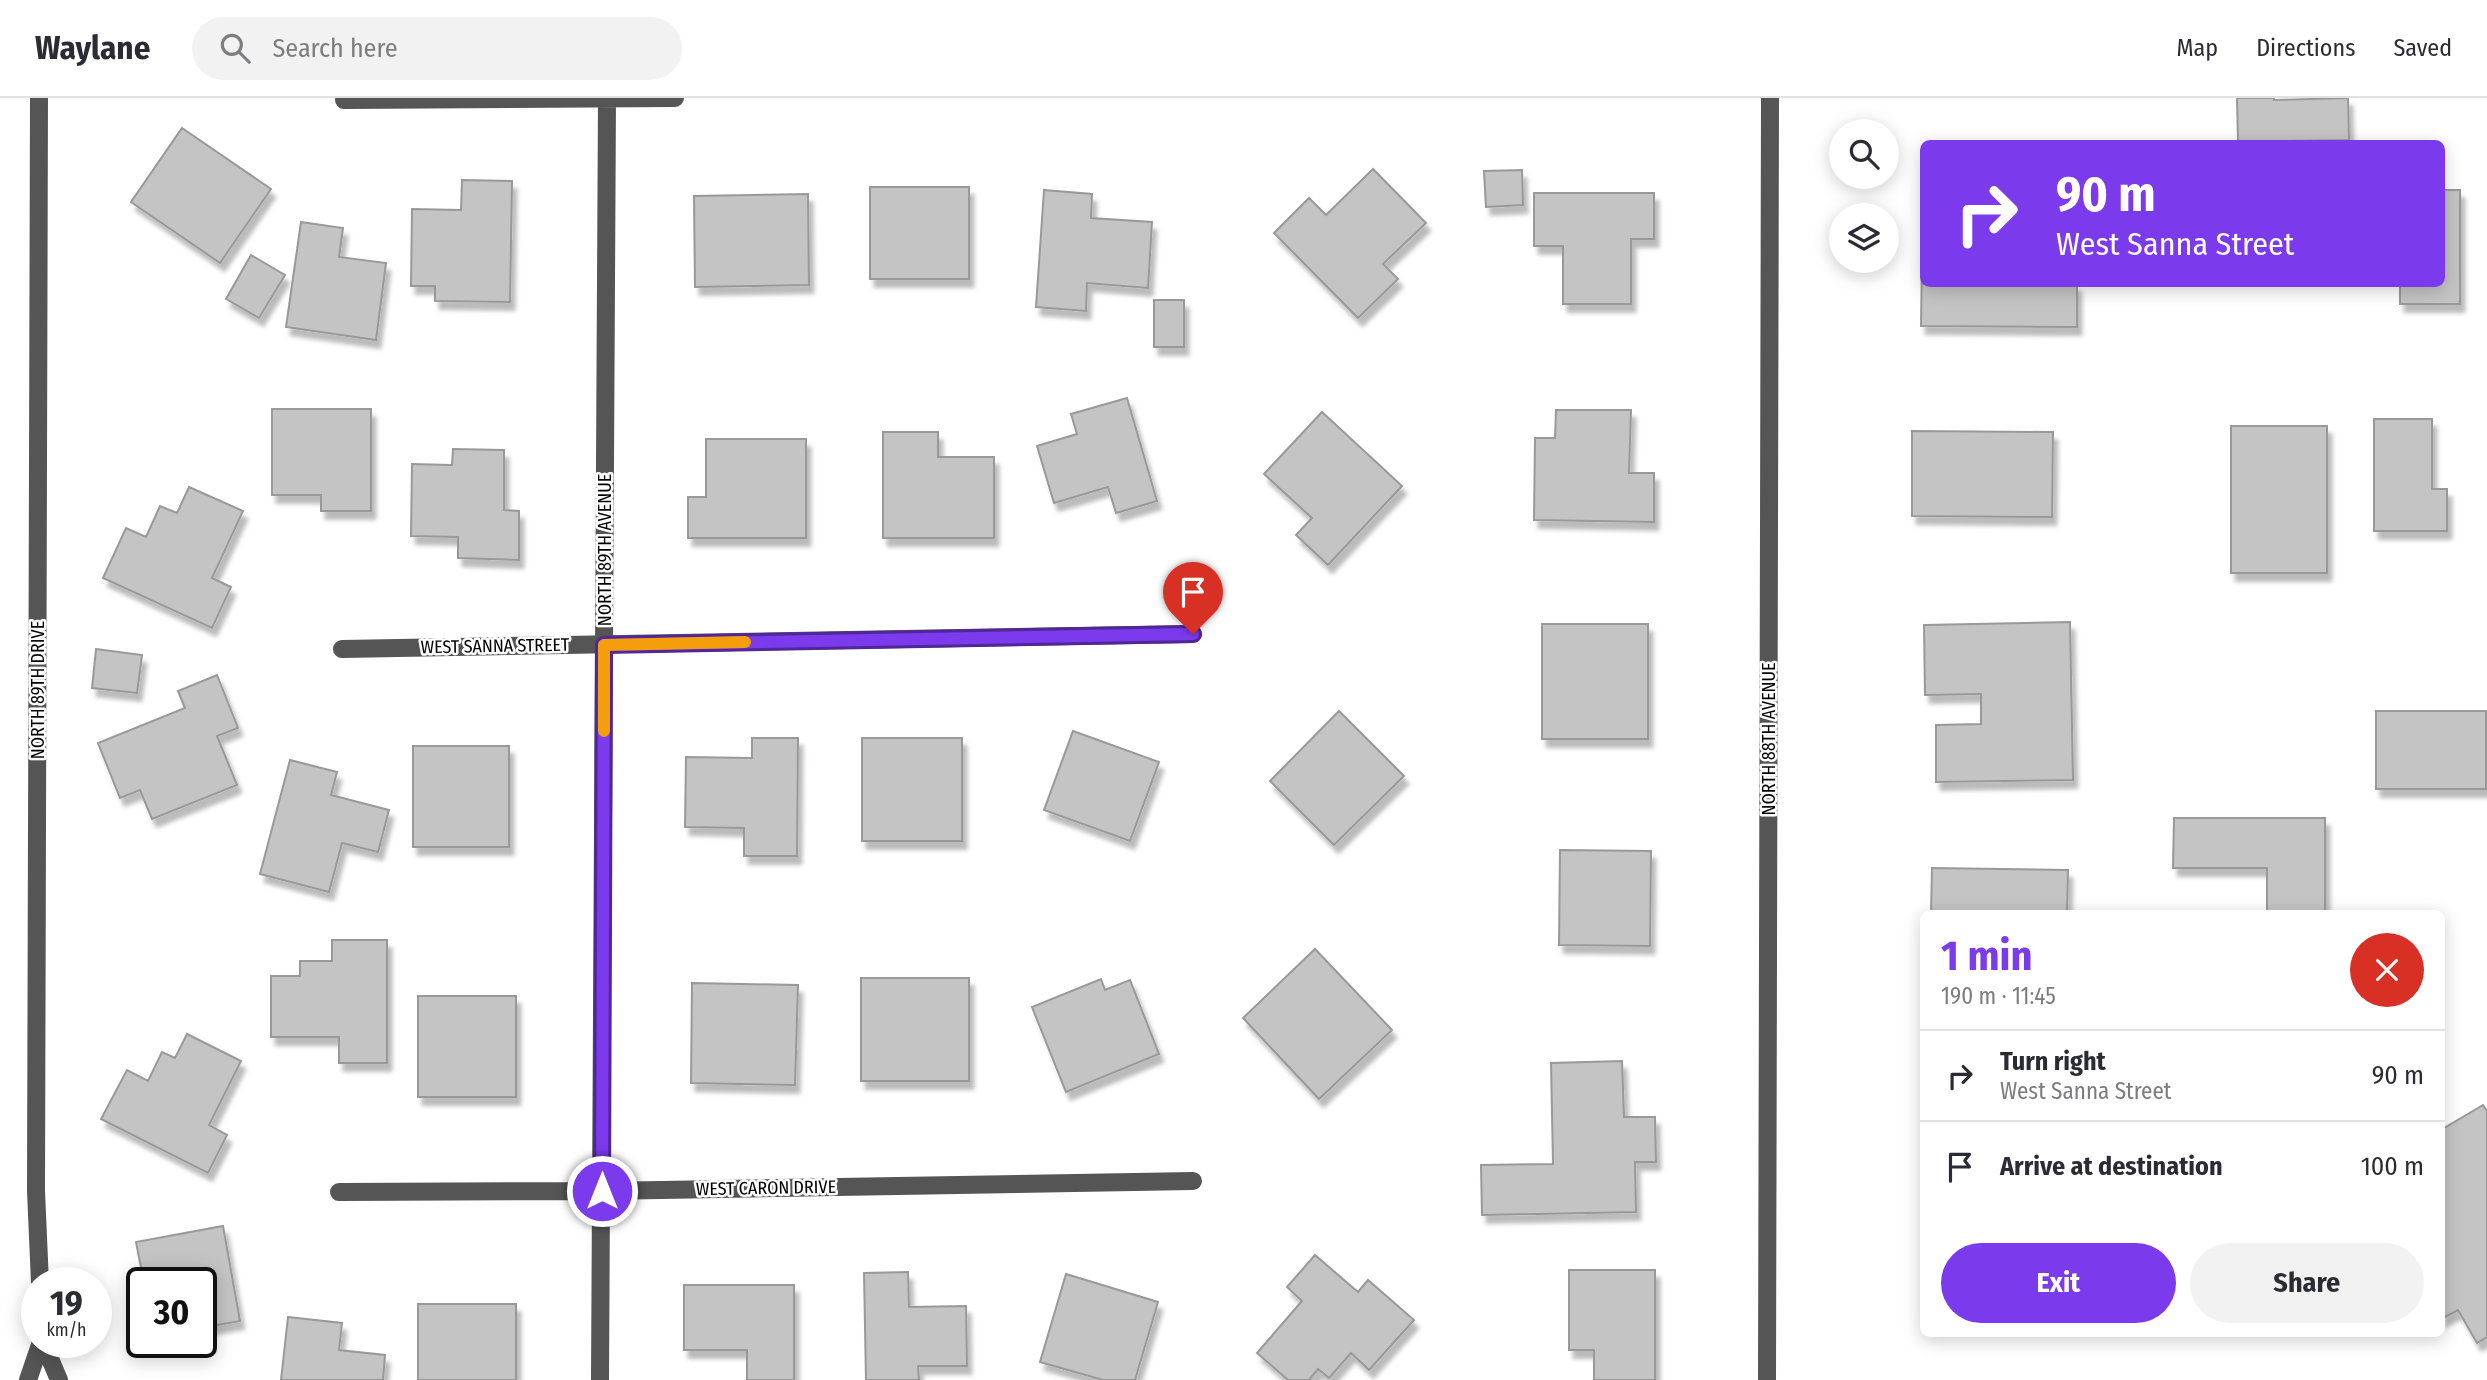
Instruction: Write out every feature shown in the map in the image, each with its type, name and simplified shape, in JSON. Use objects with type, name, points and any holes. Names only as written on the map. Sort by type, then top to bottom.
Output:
[{"type":"street","name":"NORTH 89TH DRIVE","points":[[39,98],[36,1191],[39,1267]]},
{"type":"street","name":"NORTH 89TH AVENUE","points":[[600,1380],[607,98]]},
{"type":"street","points":[[344,100],[675,98]]},
{"type":"street","name":"NORTH 88TH AVENUE","points":[[1768,1380],[1770,98]]},
{"type":"street","name":"WEST SANNA STREET","points":[[342,649],[1193,634]]},
{"type":"street","name":"WEST CARON DRIVE","points":[[340,1192],[602,1191],[1193,1181]]},
{"type":"street","points":[[28,1380],[36,1358]]},
{"type":"street","points":[[49,1358],[59,1380]]},
{"type":"building","points":[[2237,98],[2348,98],[2349,140],[2238,140]]},
{"type":"building","points":[[182,128],[271,189],[220,263],[131,202]]},
{"type":"building","points":[[1373,169],[1426,223],[1383,264],[1398,279],[1358,318],[1274,233],[1309,198],[1326,215]]},
{"type":"building","points":[[1522,170],[1523,205],[1486,207],[1484,171]]},
{"type":"building","points":[[462,180],[512,181],[510,302],[435,301],[435,286],[411,286],[412,209],[461,210]]},
{"type":"building","points":[[870,187],[969,187],[969,279],[870,279]]},
{"type":"building","points":[[1044,190],[1092,194],[1091,218],[1152,222],[1148,288],[1087,283],[1086,311],[1036,307]]},
{"type":"building","points":[[2445,190],[2460,190],[2460,304],[2400,304],[2400,287],[2445,287]]},
{"type":"building","points":[[1534,193],[1654,193],[1654,239],[1631,239],[1631,304],[1563,304],[1563,246],[1534,246]]},
{"type":"building","points":[[808,194],[809,285],[695,287],[694,196]]},
{"type":"building","points":[[301,222],[343,228],[339,257],[386,263],[376,340],[286,327]]},
{"type":"building","points":[[251,255],[285,275],[259,318],[226,299]]},
{"type":"building","points":[[1922,287],[2077,287],[2077,327],[1921,326]]},
{"type":"building","points":[[1154,300],[1184,300],[1184,347],[1154,347]]},
{"type":"building","points":[[1127,398],[1157,501],[1116,513],[1108,487],[1054,503],[1037,446],[1077,434],[1071,414]]},
{"type":"building","points":[[272,409],[371,409],[371,511],[321,511],[321,495],[272,495]]},
{"type":"building","points":[[1556,410],[1631,410],[1629,473],[1654,473],[1654,522],[1534,520],[1535,438],[1555,438]]},
{"type":"building","points":[[1322,412],[1402,486],[1328,565],[1296,535],[1312,518],[1264,474]]},
{"type":"building","points":[[2374,419],[2432,419],[2432,489],[2447,489],[2447,531],[2374,531]]},
{"type":"building","points":[[2231,426],[2327,426],[2327,573],[2231,573]]},
{"type":"building","points":[[1912,431],[2053,432],[2052,517],[1912,516]]},
{"type":"building","points":[[883,432],[938,432],[938,457],[994,457],[994,538],[883,538]]},
{"type":"building","points":[[706,439],[806,439],[806,538],[688,538],[688,497],[706,497]]},
{"type":"building","points":[[453,449],[504,450],[504,510],[519,511],[519,560],[458,558],[458,537],[411,536],[412,464],[452,465]]},
{"type":"building","points":[[189,487],[243,511],[212,578],[231,587],[212,628],[103,578],[126,528],[146,537],[160,506],[177,513]]},
{"type":"building","points":[[2070,622],[2073,780],[1936,782],[1936,725],[1981,724],[1981,694],[1925,695],[1924,625]]},
{"type":"building","points":[[1542,624],[1648,624],[1648,739],[1542,739]]},
{"type":"building","points":[[96,649],[142,655],[137,693],[92,688]]},
{"type":"building","points":[[217,675],[238,728],[217,736],[237,785],[152,819],[140,790],[120,798],[98,743],[185,708],[178,691]]},
{"type":"building","points":[[1339,711],[1404,776],[1334,845],[1270,781]]},
{"type":"building","points":[[2376,711],[2486,711],[2486,789],[2376,789]]},
{"type":"building","points":[[1073,731],[1159,762],[1130,841],[1044,810]]},
{"type":"building","points":[[752,738],[798,738],[797,856],[744,856],[744,828],[685,827],[686,757],[752,758]]},
{"type":"building","points":[[862,738],[962,738],[962,841],[862,841]]},
{"type":"building","points":[[413,746],[509,746],[509,847],[413,847]]},
{"type":"building","points":[[290,760],[337,772],[331,795],[389,810],[378,852],[342,843],[329,892],[260,874]]},
{"type":"building","points":[[2174,818],[2325,818],[2325,910],[2267,910],[2267,868],[2173,868]]},
{"type":"building","points":[[1560,850],[1651,851],[1650,946],[1559,945]]},
{"type":"building","points":[[1932,868],[2068,870],[2067,910],[1931,910]]},
{"type":"building","points":[[332,940],[387,940],[387,1063],[339,1063],[339,1037],[271,1037],[271,976],[300,976],[300,961],[332,961]]},
{"type":"building","points":[[1315,949],[1392,1030],[1319,1099],[1243,1018]]},
{"type":"building","points":[[861,978],[969,978],[969,1081],[861,1081]]},
{"type":"building","points":[[1101,979],[1105,990],[1130,980],[1159,1054],[1066,1092],[1032,1007]]},
{"type":"building","points":[[692,983],[798,985],[795,1085],[691,1083]]},
{"type":"building","points":[[418,996],[516,996],[516,1097],[418,1097]]},
{"type":"building","points":[[187,1034],[241,1061],[209,1125],[227,1135],[208,1173],[101,1119],[127,1070],[148,1081],[162,1052],[175,1058]]},
{"type":"building","points":[[1622,1061],[1624,1117],[1655,1117],[1656,1162],[1635,1162],[1636,1212],[1482,1215],[1481,1165],[1553,1164],[1551,1063]]},
{"type":"building","points":[[2483,1105],[2487,1111],[2487,1337],[2477,1343],[2458,1310],[2445,1317],[2445,1127]]},
{"type":"building","points":[[223,1226],[240,1321],[217,1325],[217,1267],[141,1267],[136,1242]]},
{"type":"building","points":[[1315,1255],[1358,1292],[1368,1280],[1414,1320],[1369,1370],[1351,1353],[1329,1378],[1318,1369],[1309,1380],[1288,1380],[1257,1353],[1302,1301],[1287,1287]]},
{"type":"building","points":[[1569,1270],[1655,1270],[1655,1380],[1594,1380],[1594,1350],[1569,1350]]},
{"type":"building","points":[[908,1272],[909,1307],[966,1306],[967,1366],[918,1366],[919,1380],[866,1380],[864,1273]]},
{"type":"building","points":[[1066,1274],[1158,1302],[1135,1380],[1103,1380],[1040,1362]]},
{"type":"building","points":[[684,1285],[794,1285],[794,1380],[747,1380],[747,1350],[684,1350]]},
{"type":"building","points":[[418,1304],[516,1304],[516,1380],[418,1380]]},
{"type":"building","points":[[288,1317],[342,1323],[339,1350],[385,1355],[383,1380],[281,1380]]},
{"type":"slow traffic","points":[[604,731],[604,645],[745,642]]},
{"type":"route","points":[[602,1191],[604,645],[1193,634]]}]
